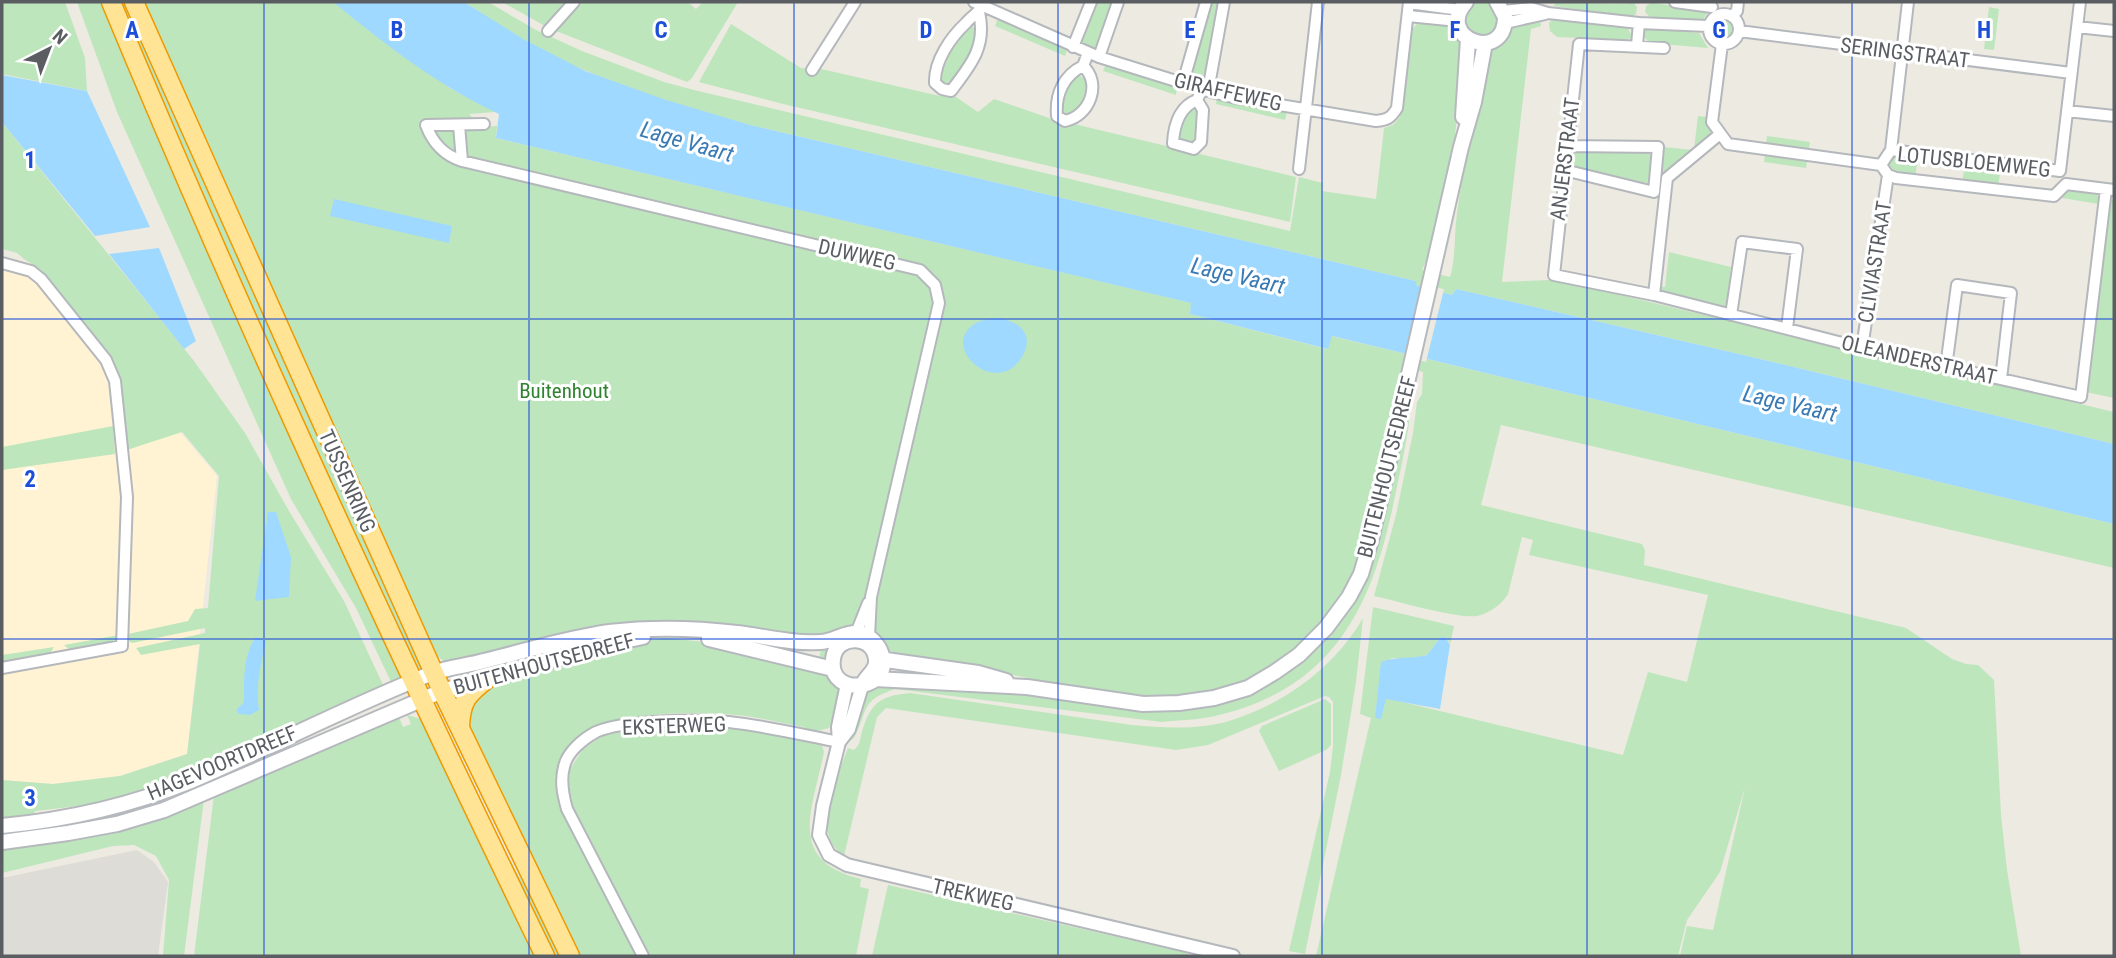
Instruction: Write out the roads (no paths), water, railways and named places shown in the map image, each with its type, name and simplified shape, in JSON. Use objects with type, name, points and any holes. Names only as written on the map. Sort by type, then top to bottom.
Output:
[{"type":"highway","name":"TUSSENRING","points":[[111,2],[215,248],[412,682],[545,956]]},
{"type":"highway","name":"TUSSENRING","points":[[134,2],[433,673],[570,956]]},
{"type":"highway","points":[[460,730],[461,707],[467,695],[487,679]]},
{"type":"main road","points":[[1461,11],[1463,34],[1468,39],[1485,43],[1502,32],[1502,12]]},
{"type":"main road","name":"BUITENHOUTSEDREEF","points":[[1461,146],[1468,39]]},
{"type":"main road","name":"BUITENHOUTSEDREEF","points":[[869,682],[1027,687],[1143,704],[1179,704],[1248,688],[1299,655],[1326,628],[1349,597],[1361,574],[1371,540],[1461,146],[1474,102],[1485,43]]},
{"type":"main road","name":"BUITENHOUTSEDREEF","points":[[433,673],[608,632],[732,632],[809,643],[850,639]]},
{"type":"main road","name":"BUITENHOUTSEDREEF","points":[[420,699],[610,644],[662,632]]},
{"type":"main road","name":"BUITENHOUTSEDREEF","points":[[682,632],[833,669]]},
{"type":"main road","points":[[850,639],[879,655],[880,672],[869,682],[847,684],[838,678],[833,669],[833,658],[850,639]]},
{"type":"main road","name":"BUITENHOUTSEDREEF","points":[[879,655],[978,673],[1027,687]]},
{"type":"main road","name":"HAGEVOORTDREEF","points":[[2,826],[68,816],[180,785],[433,673]]},
{"type":"main road","name":"HAGEVOORTDREEF","points":[[3,842],[68,834],[117,824],[164,810],[420,699]]},
{"type":"street","points":[[548,31],[574,2]]},
{"type":"street","points":[[812,70],[855,2]]},
{"type":"street","points":[[1073,47],[1091,2]]},
{"type":"street","points":[[1083,66],[1090,72],[1093,84],[1091,99],[1081,114],[1073,120],[1065,121],[1057,116],[1060,92],[1072,71],[1083,66],[1094,55],[1118,2]]},
{"type":"street","points":[[1183,83],[1206,2]]},
{"type":"street","points":[[1202,93],[1224,2]]},
{"type":"street","points":[[1298,169],[1318,2]]},
{"type":"street","points":[[1409,2],[1461,11],[1408,16],[1409,2]]},
{"type":"street","points":[[1675,2],[1712,13]]},
{"type":"street","points":[[1732,16],[1737,10],[1738,2]]},
{"type":"street","points":[[1891,150],[1908,2]]},
{"type":"street","points":[[2060,172],[2080,2]]},
{"type":"street","points":[[982,5],[982,38],[972,63],[951,91],[942,89],[935,83],[942,55],[954,34],[982,5]]},
{"type":"street","name":"GIRAFFEWEG","points":[[982,5],[1073,47],[1183,83],[1202,93],[1376,121],[1392,116],[1397,108],[1408,16]]},
{"type":"street","points":[[1502,12],[1548,13],[1640,23],[1712,13],[1723,13],[1732,16],[1738,23],[1739,32],[1731,43],[1722,44],[1713,40],[1712,13]]},
{"type":"street","points":[[1640,23],[1637,45],[1664,48]]},
{"type":"street","points":[[2077,27],[2114,32]]},
{"type":"street","name":"SERINGSTRAAT","points":[[1739,32],[2071,73]]},
{"type":"street","name":"ANJERSTRAAT","points":[[1553,275],[1579,44],[1637,45]]},
{"type":"street","points":[[1654,295],[1667,178],[1720,134],[1712,122],[1722,44]]},
{"type":"street","points":[[2067,111],[2114,116]]},
{"type":"street","name":"DUWWEG","points":[[484,124],[426,125],[437,146],[448,157],[462,162],[920,270],[935,285],[939,303],[871,597],[850,639]]},
{"type":"street","points":[[459,125],[462,162]]},
{"type":"street","name":"LOTUSBLOEMWEG","points":[[1720,134],[1728,144],[1881,165],[1888,175],[1908,179],[2054,196],[2066,184]]},
{"type":"street","points":[[1564,170],[1654,192],[1658,147],[1567,146]]},
{"type":"street","name":"LOTUSBLOEMWEG","points":[[1881,165],[1891,150],[2060,172],[2066,184]]},
{"type":"street","name":"CLIVIASTRAAT","points":[[1862,348],[1888,175]]},
{"type":"street","name":"LOTUSBLOEMWEG","points":[[2066,184],[2110,190]]},
{"type":"street","name":"OLEANDERSTRAAT","points":[[1553,275],[1654,295],[1862,348],[2081,397],[2110,190]]},
{"type":"street","points":[[1731,315],[1742,242],[1797,249],[1787,328]]},
{"type":"street","points":[[2,263],[31,271],[41,279],[106,360],[116,381],[127,497],[122,646],[2,668]]},
{"type":"street","points":[[1945,367],[1956,285],[2011,293],[2001,379]]},
{"type":"street","name":"TREKWEG","points":[[839,742],[849,729],[869,682]]},
{"type":"street","name":"TREKWEG","points":[[847,684],[838,727],[839,742],[823,806],[820,835],[829,855],[846,865],[1233,956]]},
{"type":"street","name":"EKSTERWEG","points":[[643,956],[567,809],[562,788],[564,764],[576,746],[596,732],[618,726],[675,721],[725,722],[767,727],[839,742]]},
{"type":"water","name":"Lage Vaart","points":[[333,2],[464,2],[523,39],[585,71],[663,99],[750,125],[1416,281],[1416,285],[1452,295],[1456,289],[2114,444],[2114,524],[1332,336],[1328,349],[1190,314],[1191,303],[496,138],[499,114],[433,77],[392,49]]},
{"type":"water","points":[[2,75],[87,91],[150,227],[95,236],[2,122]]},
{"type":"water","points":[[334,199],[452,226],[449,243],[330,216]]},
{"type":"water","points":[[159,248],[196,341],[184,349],[109,254]]},
{"type":"water","points":[[997,318],[1017,324],[1027,339],[1024,353],[1013,367],[1001,373],[988,372],[976,365],[967,356],[963,344],[966,333],[976,323]]},
{"type":"water","points":[[268,512],[276,512],[291,557],[289,597],[255,601]]},
{"type":"water","points":[[256,637],[266,641],[258,684],[259,710],[250,715],[239,714],[236,710],[244,702],[246,660]]},
{"type":"water","points":[[1441,637],[1446,638],[1450,645],[1440,709],[1386,699],[1381,719],[1375,718],[1381,662],[1427,655]]},
{"type":"park label","name":"Buitenhout","points":[[564,391]]}]
